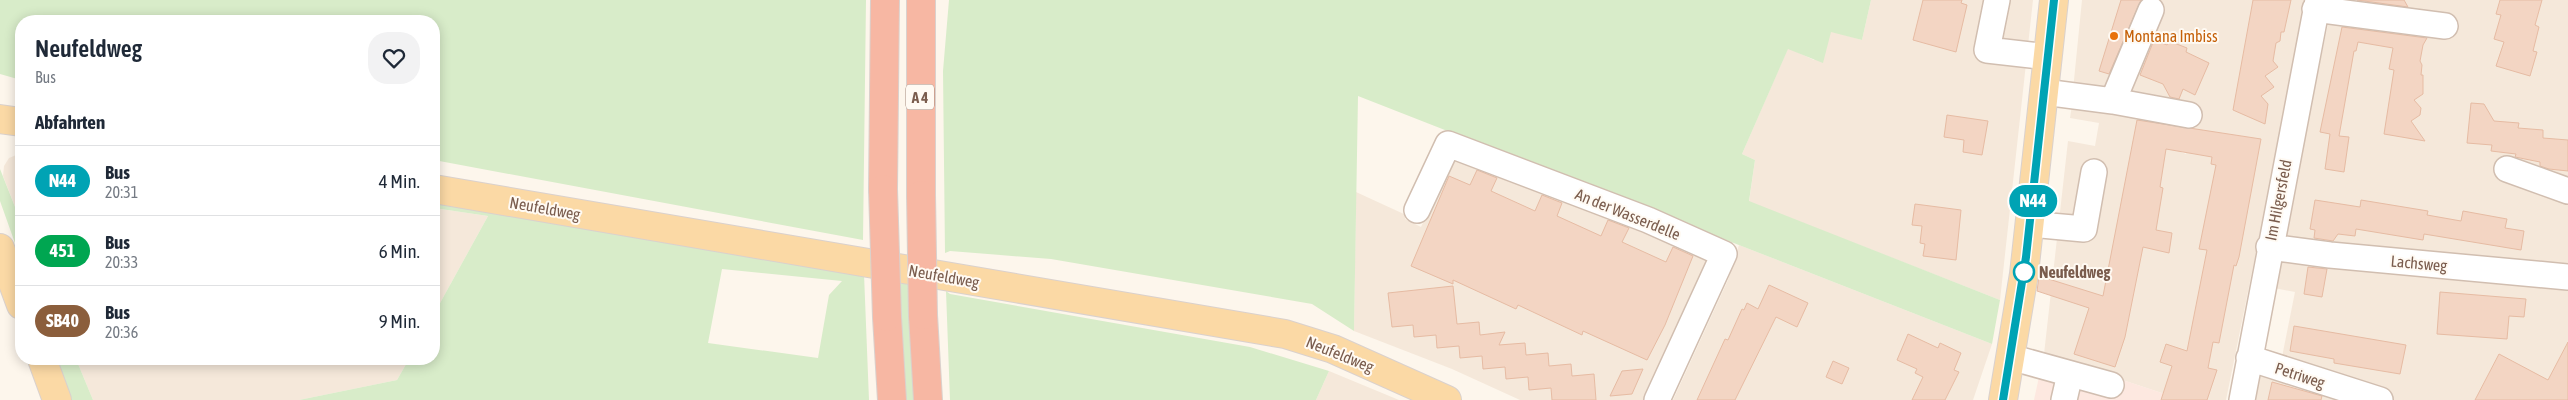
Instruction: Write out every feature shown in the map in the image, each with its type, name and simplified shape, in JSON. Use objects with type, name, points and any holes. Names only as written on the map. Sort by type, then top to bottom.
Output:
[{"type":"highway","name":"A 4","points":[[885,0],[883,189],[892,400]]},
{"type":"highway","name":"A 4","points":[[921,0],[923,315],[928,400]]},
{"type":"main road","points":[[2003,400],[2030,224],[2054,0]]},
{"type":"main road","points":[[0,119],[15,121]]},
{"type":"main road","name":"Neufeldweg","points":[[440,191],[1276,332],[1333,349],[1445,400]]},
{"type":"main road","points":[[0,248],[15,289]]},
{"type":"main road","points":[[44,365],[57,400]]},
{"type":"street","points":[[1997,0],[1987,50],[2048,57]]},
{"type":"street","points":[[2317,5],[2445,26]]},
{"type":"street","name":"Im Hilgersfeld","points":[[2242,400],[2269,247],[2317,5]]},
{"type":"street","points":[[2113,101],[2151,10]]},
{"type":"street","points":[[2044,92],[2113,101],[2189,115]]},
{"type":"street","name":"An der Wasserdelle","points":[[1417,210],[1448,144],[1648,220],[1724,254],[1658,400]]},
{"type":"street","points":[[2506,169],[2568,191]]},
{"type":"street","points":[[2030,224],[2084,229],[2094,172]]},
{"type":"street","name":"Lachsweg","points":[[2269,247],[2330,255],[2568,277]]},
{"type":"street","points":[[2010,357],[2111,385]]},
{"type":"street","name":"Petriweg","points":[[2249,358],[2380,400]]},
{"type":"street","points":[[2064,400],[2070,374]]},
{"type":"shaded area","points":[[1871,0],[2033,0],[2000,300],[1749,202],[1755,160],[1742,154],[1788,48],[1814,60],[1831,31],[1862,40]]},
{"type":"shaded area","points":[[2082,0],[2307,0],[2226,400],[2183,400],[2044,354],[2068,141],[2095,146],[2099,123],[2070,118],[2073,98],[2187,117],[2181,152],[2186,154],[2194,111],[2073,90]]},
{"type":"shaded area","points":[[2333,0],[2568,0],[2568,269],[2283,240]]},
{"type":"shaded area","points":[[1454,155],[1650,232],[1708,258],[1646,400],[1520,400],[1452,369],[1354,331],[1356,192],[1406,215],[1405,219],[1421,227]]},
{"type":"shaded area","points":[[15,156],[15,207],[3,176],[4,166],[9,158]]},
{"type":"shaded area","points":[[440,209],[488,216],[440,303]]},
{"type":"shaded area","points":[[1739,245],[1992,344],[1973,400],[1673,400],[1728,280]]},
{"type":"shaded area","points":[[2279,256],[2568,283],[2568,400],[2251,400],[2259,364],[2281,362],[2295,292],[2274,288]]},
{"type":"shaded area","points":[[2044,354],[2183,400],[2034,400]]},
{"type":"shaded area","points":[[78,365],[406,365],[397,380],[299,400],[93,400]]},
{"type":"shaded area","points":[[1329,371],[1399,400],[1316,400]]},
{"type":"green space","points":[[0,0],[866,0],[863,240],[440,161],[440,15],[15,15],[15,78],[0,74]]},
{"type":"green space","points":[[949,0],[1871,0],[1862,40],[1831,32],[1823,63],[1788,49],[1742,154],[1755,160],[1749,201],[2000,300],[1992,344],[1358,96],[1354,331],[1312,304],[1051,259],[950,251],[945,253],[943,71]]},
{"type":"green space","points":[[0,169],[15,207],[15,243],[0,201]]},
{"type":"green space","points":[[440,202],[864,274],[869,400],[299,400],[397,380],[406,365],[440,365],[440,303],[488,216],[440,209]],"holes":[[[722,269],[842,281],[829,295],[818,358],[708,343]]]},
{"type":"green space","points":[[900,283],[910,285],[914,400],[905,400]]},
{"type":"green space","points":[[946,291],[950,294],[1250,347],[1329,371],[1316,400],[950,400]]},
{"type":"green space","points":[[57,365],[78,365],[93,400],[70,400]]},
{"type":"building","points":[[1923,0],[1962,0],[1961,3],[1967,5],[1956,52],[1913,40]]},
{"type":"building","points":[[2121,0],[2141,0],[2109,74],[2099,71]]},
{"type":"building","points":[[2253,0],[2291,0],[2284,32],[2281,32],[2280,41],[2276,43],[2273,61],[2278,67],[2265,76],[2274,87],[2261,96],[2268,104],[2265,124],[2233,110]]},
{"type":"building","points":[[2357,0],[2404,0],[2408,7]]},
{"type":"building","points":[[2500,0],[2542,0],[2535,25],[2539,27],[2533,51],[2537,52],[2530,76],[2496,66],[2504,42],[2494,39],[2501,15],[2496,14]]},
{"type":"building","points":[[2342,27],[2427,38],[2423,45],[2420,61],[2422,65],[2421,75],[2423,75],[2423,94],[2414,100],[2421,108],[2420,115],[2411,121],[2425,141],[2384,134],[2394,70],[2389,69],[2393,48],[2358,42],[2356,51],[2354,51],[2339,136],[2349,137],[2344,172],[2325,169],[2330,134],[2320,132]]},
{"type":"building","points":[[2154,40],[2167,45],[2169,41],[2187,48],[2186,52],[2209,63],[2195,95],[2183,89],[2179,99],[2170,97],[2163,84],[2140,75]]},
{"type":"building","points":[[2471,103],[2484,104],[2494,121],[2519,123],[2518,128],[2543,130],[2543,138],[2568,140],[2568,171],[2549,169],[2540,166],[2540,162],[2515,157],[2516,154],[2491,151],[2492,145],[2467,143]]},
{"type":"building","points":[[1947,115],[1988,121],[1982,155],[1963,152],[1964,140],[1944,137]]},
{"type":"building","points":[[2137,120],[2261,139],[2239,257],[2236,266],[2234,265],[2219,343],[2213,342],[2208,368],[2217,370],[2207,400],[2161,400],[2172,366],[2160,362],[2166,344],[2187,351],[2207,250],[2199,249],[2216,165],[2211,164],[2212,157],[2166,149],[2160,187],[2163,188],[2156,230],[2172,233],[2169,253],[2143,247],[2125,337],[2115,367],[2074,354],[2089,308],[2037,291],[2039,276],[2103,296]]},
{"type":"building","points":[[1477,170],[1497,178],[1491,191],[1535,211],[1542,195],[1562,203],[1557,216],[1601,236],[1608,220],[1629,228],[1622,242],[1666,262],[1673,247],[1693,256],[1665,325],[1647,360],[1583,331],[1582,335],[1518,305],[1516,309],[1453,280],[1453,284],[1411,266],[1449,176],[1470,185]]},
{"type":"building","points":[[2315,200],[2360,207],[2361,200],[2428,211],[2427,215],[2461,221],[2463,211],[2507,219],[2505,228],[2524,231],[2521,250],[2424,234],[2423,240],[2356,229],[2355,236],[2338,234],[2333,241],[2314,238],[2315,230],[2310,229]]},
{"type":"building","points":[[1915,204],[1961,210],[1956,260],[1923,256],[1925,244],[1920,243],[1922,226],[1912,225]]},
{"type":"building","points":[[2308,267],[2327,269],[2322,297],[2304,294]]},
{"type":"building","points":[[1769,285],[1808,303],[1797,327],[1776,317],[1735,400],[1697,400],[1725,339],[1728,340],[1742,309],[1744,310],[1747,303],[1758,309]]},
{"type":"building","points":[[1453,286],[1457,324],[1479,322],[1480,335],[1505,332],[1499,345],[1525,343],[1526,355],[1548,353],[1549,366],[1571,364],[1572,376],[1594,374],[1596,400],[1552,400],[1551,388],[1529,390],[1528,377],[1506,379],[1505,367],[1483,369],[1482,356],[1460,358],[1459,346],[1437,348],[1436,335],[1414,337],[1413,325],[1392,327],[1388,293]]},
{"type":"building","points":[[2440,292],[2526,299],[2524,317],[2509,316],[2507,339],[2437,334]]},
{"type":"building","points":[[2294,326],[2406,345],[2400,374],[2334,363],[2334,359],[2290,351]]},
{"type":"building","points":[[1908,334],[1938,348],[1940,343],[1961,353],[1954,370],[1959,372],[1945,400],[1912,400],[1923,377],[1915,373],[1917,369],[1897,360]]},
{"type":"building","points":[[2568,342],[2568,400],[2475,400],[2499,354],[2548,380]]},
{"type":"building","points":[[1833,361],[1849,368],[1842,384],[1826,377]]},
{"type":"building","points":[[1643,369],[1632,394],[1610,396],[1622,371]]},
{"type":"building","points":[[2272,382],[2322,396],[2321,400],[2268,400]]},
{"type":"bus line","name":"N44","points":[[2003,400],[2024,274],[2054,0]]},
{"type":"place","name":"Montana Imbiss","points":[[2114,36]]},
{"type":"place","name":"Neufeldweg","points":[[2024,272]]}]
